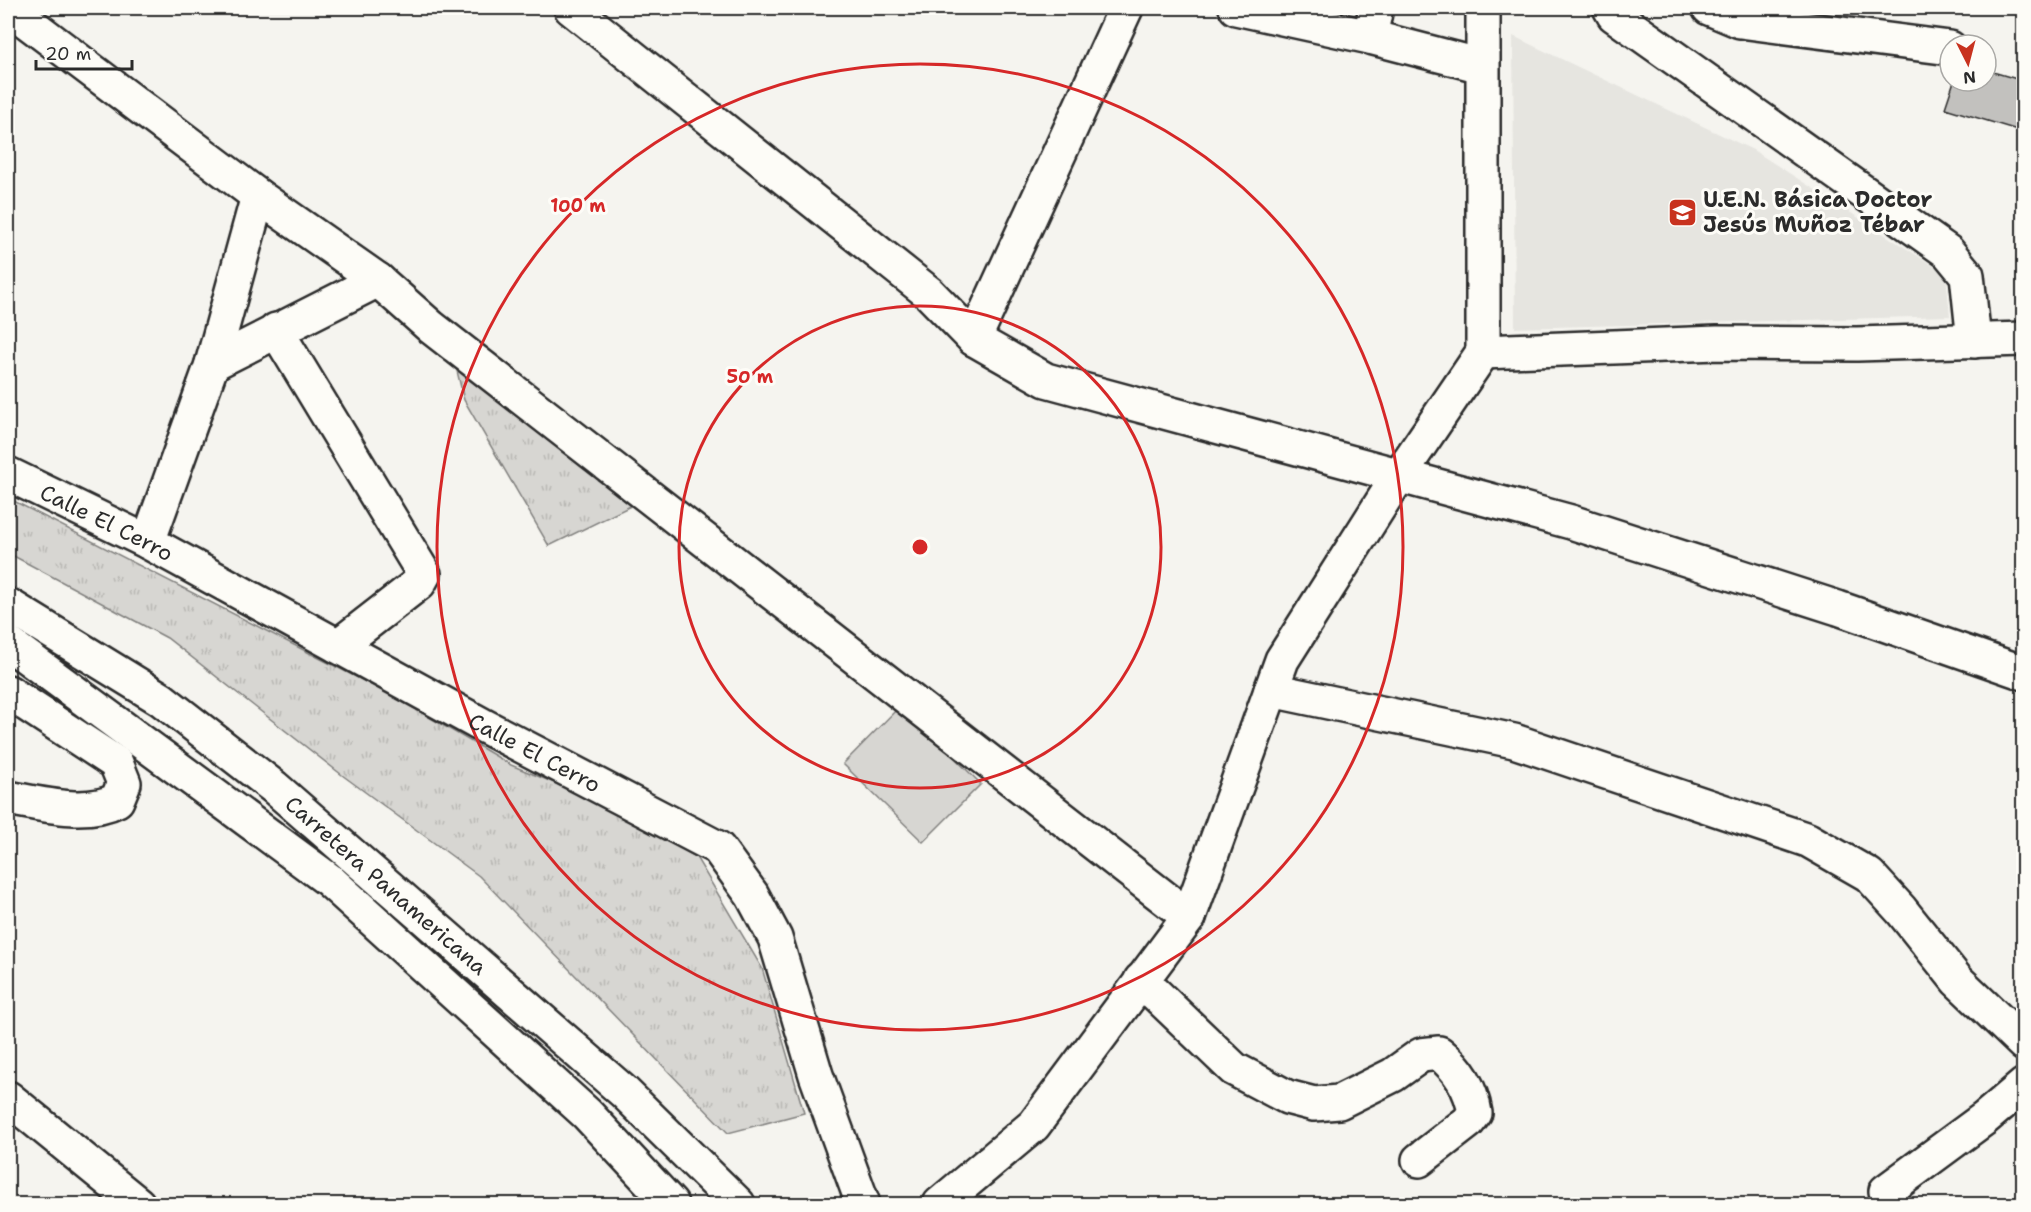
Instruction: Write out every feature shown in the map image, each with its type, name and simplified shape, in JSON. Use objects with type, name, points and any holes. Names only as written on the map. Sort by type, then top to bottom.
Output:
[{"type":"street","points":[[9,8],[258,196],[378,280],[437,332],[1189,917]]},
{"type":"street","points":[[571,8],[929,293],[974,339],[1046,380],[1571,522],[1838,608],[2024,673]]},
{"type":"street","points":[[974,339],[1126,8]]},
{"type":"street","points":[[1236,8],[1373,22],[1482,66]]},
{"type":"street","points":[[940,1204],[1034,1125],[1189,917],[1282,660],[1398,477],[1483,352],[1483,8]]},
{"type":"street","points":[[1610,8],[1614,15],[1948,252],[1967,275],[1974,341]]},
{"type":"street","points":[[1710,8],[1740,21],[1938,46]]},
{"type":"street","points":[[148,542],[212,364],[258,196]]},
{"type":"street","points":[[212,364],[378,280]]},
{"type":"street","points":[[276,330],[424,574],[419,583],[338,646]]},
{"type":"street","points":[[1483,352],[1717,343],[1857,344],[2024,339]]},
{"type":"street","name":"Calle El Cerro","points":[[8,474],[148,542],[718,848],[752,895],[775,938],[816,1075],[863,1204]]},
{"type":"street","name":"Carretera Panamericana","points":[[8,604],[161,699],[274,787],[624,1092],[738,1204]]},
{"type":"street","name":"Carretera Panamericana","points":[[8,643],[329,880],[587,1114],[671,1204]]},
{"type":"street","points":[[1271,690],[1514,741],[1808,840],[1869,875],[1901,910],[1957,980],[2024,1044]]},
{"type":"street","points":[[8,692],[52,723],[106,754],[121,772],[124,783],[117,800],[106,806],[63,807],[8,798]]},
{"type":"street","points":[[1141,980],[1234,1069],[1287,1097],[1314,1104],[1339,1102],[1393,1075],[1421,1055],[1439,1053],[1454,1065],[1472,1097],[1475,1113],[1468,1122],[1419,1160]]},
{"type":"street","points":[[1886,1191],[1985,1118],[2024,1085]]},
{"type":"street","points":[[8,1098],[138,1204]]},
{"type":"shaded area","name":"U.E.N. Básica Doctor Jesús Muñoz Tébar","points":[[1513,36],[1753,150],[1946,274],[1950,316],[1515,328]]},
{"type":"green space","points":[[450,342],[649,497],[549,546],[464,400]]},
{"type":"green space","points":[[8,498],[393,696],[511,765],[593,799],[696,857],[762,968],[804,1113],[728,1133],[479,876],[342,775],[167,638],[8,553]]},
{"type":"green space","points":[[901,705],[981,784],[923,842],[843,764]]},
{"type":"building","points":[[1998,73],[2024,81],[2024,132],[1945,108],[1950,93],[1998,93]]},
{"type":"place","name":"U.E.N. Básica Doctor Jesús Muñoz Tébar","points":[[1682,212]]}]
